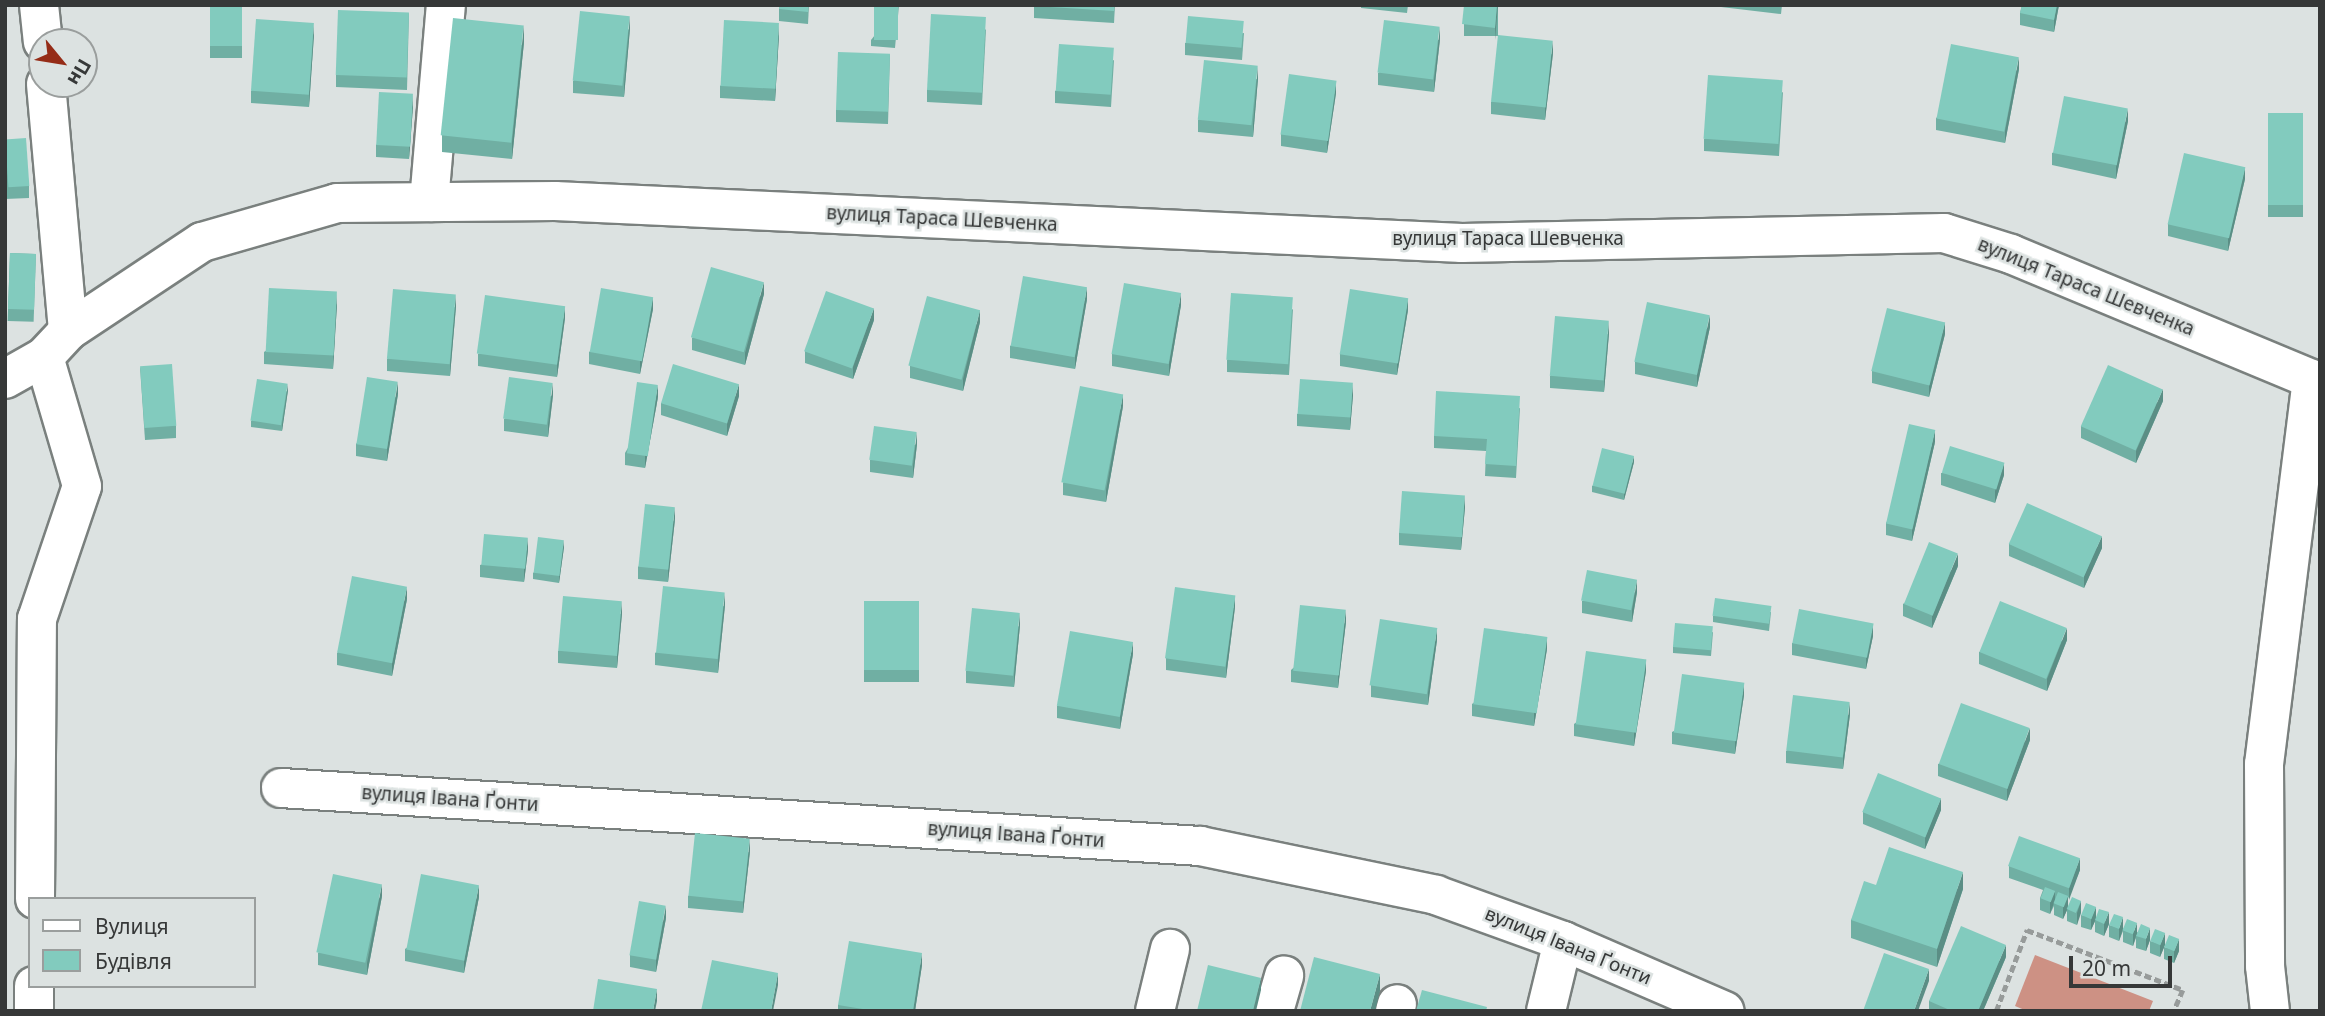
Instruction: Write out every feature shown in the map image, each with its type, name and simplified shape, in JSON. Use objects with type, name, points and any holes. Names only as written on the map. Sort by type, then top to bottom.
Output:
[{"type":"street","points":[[40,5],[42,28]]},
{"type":"street","points":[[429,202],[446,5]]},
{"type":"street","points":[[35,897],[37,619],[82,486],[56,344],[47,98]]},
{"type":"street","name":"вулиця Тараса Шевченка","points":[[5,379],[202,242],[337,203],[555,201],[1462,243],[1944,233],[2011,254],[2316,379],[2264,764],[2265,966],[2270,1011]]},
{"type":"street","name":"вулиця Івана Ґонти","points":[[281,788],[1200,846],[1436,895],[1563,941],[1725,1011]]},
{"type":"street","points":[[1546,1011],[1563,941]]},
{"type":"street","points":[[1155,1011],[1170,949]]},
{"type":"street","points":[[34,988],[34,1011]]},
{"type":"path","points":[[1996,1011],[2027,930],[2183,990],[2174,1011]]},
{"type":"shaded area","points":[[2035,955],[2153,1001],[2149,1011],[2027,1011],[2015,1006]]},
{"type":"building","points":[[210,5],[242,5],[242,46],[210,46]]},
{"type":"building","points":[[779,5],[808,5],[808,12],[779,9]]},
{"type":"building","points":[[874,5],[898,5],[898,40],[874,40]]},
{"type":"building","points":[[1114,5],[1114,11],[1034,6]]},
{"type":"building","points":[[1464,5],[1497,5],[1495,28],[1462,24]]},
{"type":"building","points":[[2022,5],[2057,5],[2054,20],[2020,13]]},
{"type":"building","points":[[338,10],[409,12],[407,77],[336,75]]},
{"type":"building","points":[[580,11],[630,16],[622,86],[573,81]]},
{"type":"building","points":[[931,14],[986,17],[982,93],[927,90]]},
{"type":"building","points":[[1188,16],[1244,21],[1241,48],[1186,43]]},
{"type":"building","points":[[453,18],[524,25],[511,143],[441,135]]},
{"type":"building","points":[[256,19],[314,23],[309,95],[251,91]]},
{"type":"building","points":[[724,20],[779,23],[775,89],[721,86]]},
{"type":"building","points":[[1384,20],[1440,27],[1433,79],[1378,73]]},
{"type":"building","points":[[1498,35],[1553,41],[1546,107],[1491,102]]},
{"type":"building","points":[[1059,44],[1114,48],[1111,95],[1056,91]]},
{"type":"building","points":[[1951,44],[2019,57],[2004,132],[1936,119]]},
{"type":"building","points":[[838,52],[890,54],[888,112],[836,110]]},
{"type":"building","points":[[1204,60],[1258,66],[1251,125],[1198,120]]},
{"type":"building","points":[[1289,74],[1337,81],[1328,141],[1281,134]]},
{"type":"building","points":[[1708,75],[1783,80],[1778,144],[1704,139]]},
{"type":"building","points":[[379,92],[413,94],[410,147],[376,145]]},
{"type":"building","points":[[2064,96],[2128,108],[2117,165],[2053,153]]},
{"type":"building","points":[[2268,113],[2303,113],[2303,205],[2268,205]]},
{"type":"building","points":[[26,138],[29,186],[8,187],[5,139]]},
{"type":"building","points":[[2184,153],[2245,167],[2229,238],[2168,224]]},
{"type":"building","points":[[10,253],[36,254],[34,310],[8,309]]},
{"type":"building","points":[[711,267],[764,282],[744,352],[691,337]]},
{"type":"building","points":[[1023,276],[1087,287],[1075,357],[1011,346]]},
{"type":"building","points":[[1124,283],[1181,293],[1169,364],[1111,354]]},
{"type":"building","points":[[269,288],[337,292],[334,355],[266,352]]},
{"type":"building","points":[[601,288],[653,297],[642,361],[590,352]]},
{"type":"building","points":[[393,289],[456,294],[450,364],[387,359]]},
{"type":"building","points":[[1350,289],[1408,298],[1398,363],[1340,354]]},
{"type":"building","points":[[826,291],[874,308],[852,369],[804,351]]},
{"type":"building","points":[[1231,293],[1293,297],[1288,364],[1226,360]]},
{"type":"building","points":[[485,295],[565,306],[557,365],[477,353]]},
{"type":"building","points":[[927,296],[980,310],[961,380],[908,366]]},
{"type":"building","points":[[1647,302],[1710,315],[1697,375],[1634,362]]},
{"type":"building","points":[[1887,308],[1945,323],[1929,386],[1871,371]]},
{"type":"building","points":[[1555,316],[1609,321],[1604,380],[1550,376]]},
{"type":"building","points":[[172,364],[176,426],[144,428],[140,366]]},
{"type":"building","points":[[673,364],[739,384],[727,423],[661,403]]},
{"type":"building","points":[[2108,365],[2163,389],[2136,451],[2081,426]]},
{"type":"building","points":[[367,377],[398,382],[387,449],[356,444]]},
{"type":"building","points":[[509,377],[553,383],[547,425],[503,419]]},
{"type":"building","points":[[257,379],[288,384],[281,425],[250,420]]},
{"type":"building","points":[[1300,379],[1353,383],[1350,418],[1298,414]]},
{"type":"building","points":[[637,382],[658,385],[648,456],[627,453]]},
{"type":"building","points":[[1080,386],[1123,394],[1104,491],[1061,482]]},
{"type":"building","points":[[1436,391],[1520,396],[1516,466],[1485,464],[1487,439],[1434,436]]},
{"type":"building","points":[[1909,424],[1935,430],[1912,529],[1886,523]]},
{"type":"building","points":[[874,426],[917,432],[912,466],[869,460]]},
{"type":"building","points":[[1950,446],[2005,463],[1996,489],[1942,473]]},
{"type":"building","points":[[1602,448],[1634,456],[1625,494],[1593,486]]},
{"type":"building","points":[[1402,491],[1465,495],[1462,537],[1399,533]]},
{"type":"building","points":[[2027,503],[2102,536],[2084,577],[2009,544]]},
{"type":"building","points":[[645,504],[675,507],[668,570],[638,567]]},
{"type":"building","points":[[484,534],[528,538],[525,569],[481,565]]},
{"type":"building","points":[[538,537],[564,540],[559,576],[534,573]]},
{"type":"building","points":[[1929,542],[1958,554],[1933,616],[1904,604]]},
{"type":"building","points":[[1587,570],[1637,580],[1631,610],[1581,600]]},
{"type":"building","points":[[352,576],[407,587],[392,663],[337,653]]},
{"type":"building","points":[[663,586],[725,592],[718,659],[656,653]]},
{"type":"building","points":[[1175,587],[1235,595],[1225,667],[1165,658]]},
{"type":"building","points":[[563,596],[622,601],[617,656],[558,651]]},
{"type":"building","points":[[1715,598],[1771,606],[1769,624],[1712,616]]},
{"type":"building","points":[[864,601],[919,601],[919,670],[864,670]]},
{"type":"building","points":[[2000,601],[2067,628],[2046,679],[1979,652]]},
{"type":"building","points":[[1300,605],[1346,610],[1339,675],[1293,671]]},
{"type":"building","points":[[972,608],[1020,613],[1013,676],[965,671]]},
{"type":"building","points":[[1799,609],[1874,624],[1867,658],[1792,643]]},
{"type":"building","points":[[1380,619],[1437,628],[1427,694],[1370,685]]},
{"type":"building","points":[[1675,623],[1713,626],[1711,650],[1673,647]]},
{"type":"building","points":[[1484,628],[1547,637],[1537,713],[1473,704]]},
{"type":"building","points":[[1070,631],[1133,642],[1120,717],[1057,706]]},
{"type":"building","points":[[1586,651],[1646,659],[1636,733],[1576,724]]},
{"type":"building","points":[[1682,674],[1744,683],[1736,741],[1674,732]]},
{"type":"building","points":[[1793,695],[1850,702],[1843,758],[1786,751]]},
{"type":"building","points":[[1961,703],[2030,728],[2007,789],[1939,764]]},
{"type":"building","points":[[1878,773],[1941,798],[1925,837],[1862,812]]},
{"type":"building","points":[[695,833],[750,839],[743,901],[688,896]]},
{"type":"building","points":[[2019,836],[2080,858],[2069,888],[2008,866]]},
{"type":"building","points":[[1889,847],[1963,872],[1937,949],[1851,920],[1864,881],[1876,885]]},
{"type":"building","points":[[333,874],[382,884],[365,963],[316,952]]},
{"type":"building","points":[[421,874],[479,885],[464,961],[406,950]]},
{"type":"building","points":[[2045,887],[2055,891],[2051,902],[2041,898]]},
{"type":"building","points":[[2058,892],[2068,896],[2064,907],[2054,903]]},
{"type":"building","points":[[2072,897],[2081,901],[2076,913],[2067,909]]},
{"type":"building","points":[[639,901],[666,906],[656,960],[629,955]]},
{"type":"building","points":[[2086,903],[2096,907],[2091,919],[2081,915]]},
{"type":"building","points":[[2099,909],[2109,912],[2104,924],[2095,920]]},
{"type":"building","points":[[2114,914],[2123,917],[2119,929],[2109,925]]},
{"type":"building","points":[[2127,919],[2137,923],[2133,934],[2123,930]]},
{"type":"building","points":[[2141,924],[2150,928],[2146,939],[2136,936]]},
{"type":"building","points":[[1961,926],[2006,945],[1978,1011],[1952,1011],[1929,1001]]},
{"type":"building","points":[[2155,929],[2165,933],[2160,945],[2150,941]]},
{"type":"building","points":[[2169,935],[2179,939],[2174,951],[2164,947]]},
{"type":"building","points":[[849,941],[922,953],[913,1011],[875,1011],[838,1005]]},
{"type":"building","points":[[1884,953],[1929,969],[1914,1011],[1863,1011]]},
{"type":"building","points":[[1314,957],[1380,974],[1370,1011],[1300,1011]]},
{"type":"building","points":[[712,960],[778,973],[771,1011],[701,1011]]},
{"type":"building","points":[[1208,965],[1261,978],[1253,1011],[1197,1011]]},
{"type":"building","points":[[598,979],[657,989],[653,1011],[593,1011]]},
{"type":"building","points":[[1422,990],[1487,1007],[1486,1011],[1416,1011]]}]
